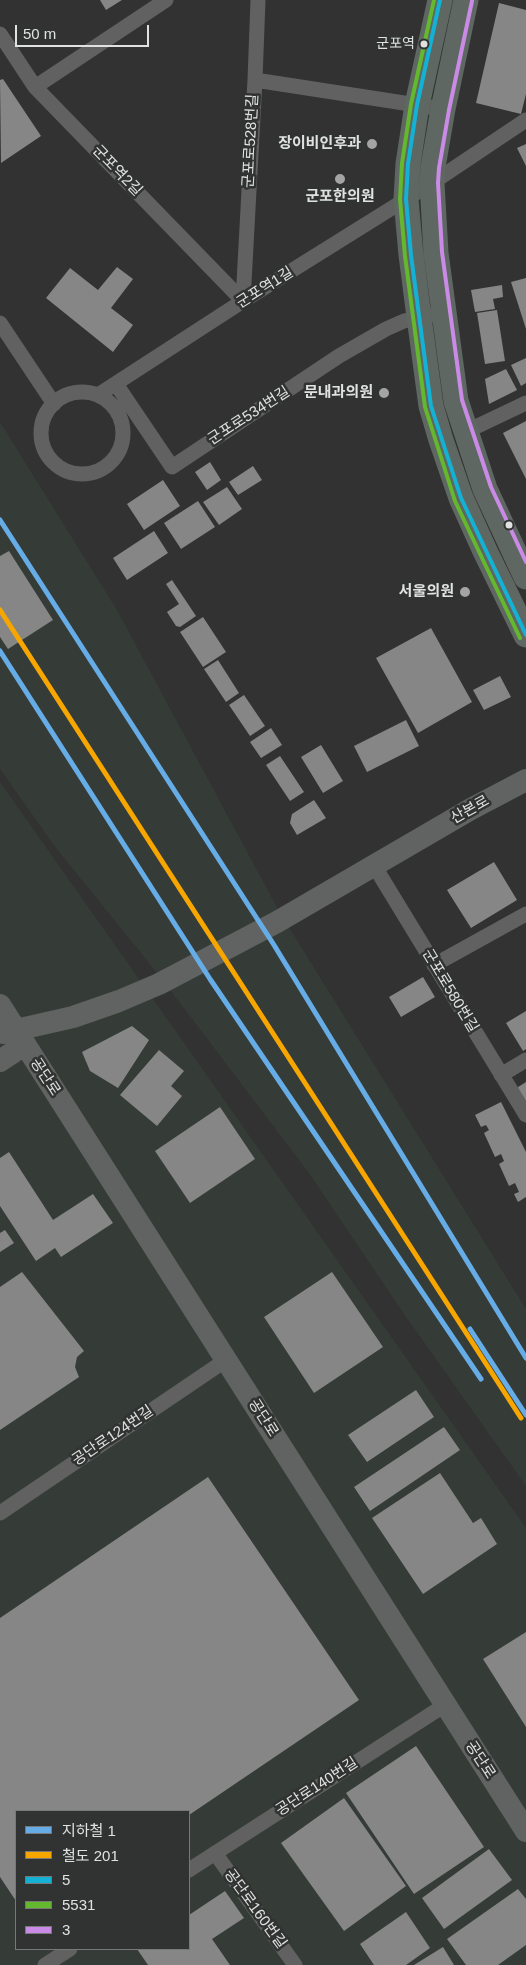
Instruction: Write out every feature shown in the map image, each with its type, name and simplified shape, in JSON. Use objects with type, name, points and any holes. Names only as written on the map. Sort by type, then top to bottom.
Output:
[{"type":"main road","points":[[440,0],[417,105],[408,164],[406,199],[419,318],[431,406],[441,440],[461,498],[526,635]]},
{"type":"main road","points":[[466,0],[443,109],[432,183],[436,253],[456,401],[485,489],[526,578]]},
{"type":"street","points":[[35,86],[166,0]]},
{"type":"street","points":[[254,80],[258,0]]},
{"type":"street","name":"군포역2길","points":[[0,34],[35,86],[243,302]]},
{"type":"street","name":"군포로528번길","points":[[243,302],[254,80],[443,109]]},
{"type":"street","name":"군포역1길","points":[[98,395],[432,183],[526,120]]},
{"type":"street","name":"군포로534번길","points":[[116,384],[172,467],[339,356],[386,329],[404,320],[444,312]]},
{"type":"street","points":[[0,322],[54,404]]},
{"type":"street","points":[[84,392],[98,395],[114,407],[124,432],[117,455],[107,466],[92,473],[78,474],[67,472],[49,458],[42,440],[42,426],[45,415],[54,404],[65,396],[84,392]]},
{"type":"street","points":[[465,432],[526,403]]},
{"type":"street","name":"산본로","points":[[0,1034],[73,1017],[119,1001],[159,984],[277,922],[471,809],[526,780]]},
{"type":"street","name":"군포로580번길","points":[[374,867],[526,1115]]},
{"type":"street","points":[[434,965],[526,914]]},
{"type":"street","name":"공단로","points":[[0,1006],[526,1831]]},
{"type":"street","points":[[0,1061],[24,1045]]},
{"type":"street","points":[[501,1075],[526,1060]]},
{"type":"street","name":"공단로124번길","points":[[0,1513],[226,1360]]},
{"type":"street","name":"공단로140번길","points":[[190,1869],[445,1705]]},
{"type":"street","name":"공단로160번길","points":[[215,1853],[295,1965]]},
{"type":"street","points":[[45,1965],[68,1950]]},
{"type":"shaded area","points":[[0,422],[117,610],[280,913],[526,1309],[526,1486],[404,1314],[309,1173],[158,974],[56,848],[0,769]]},
{"type":"shaded area","points":[[0,782],[526,1528],[526,1965],[0,1965]]},
{"type":"building","points":[[100,0],[122,0],[106,10]]},
{"type":"building","points":[[499,3],[526,10],[526,94],[521,114],[476,103]]},
{"type":"building","points":[[3,79],[41,136],[1,163],[0,80]]},
{"type":"building","points":[[526,144],[526,166],[517,148]]},
{"type":"building","points":[[117,267],[133,279],[111,308],[133,325],[113,352],[46,298],[70,268],[98,290]]},
{"type":"building","points":[[526,278],[526,329],[511,282]]},
{"type":"building","points":[[502,285],[503,297],[493,299],[495,309],[475,312],[471,290]]},
{"type":"building","points":[[497,310],[505,361],[485,364],[477,313]]},
{"type":"building","points":[[526,358],[526,383],[521,386],[511,365]]},
{"type":"building","points":[[506,369],[517,390],[489,404],[485,379]]},
{"type":"building","points":[[526,421],[526,479],[503,433]]},
{"type":"building","points":[[210,462],[221,480],[207,490],[195,472]]},
{"type":"building","points":[[253,466],[262,480],[238,495],[229,482]]},
{"type":"building","points":[[163,480],[180,506],[144,530],[127,504]]},
{"type":"building","points":[[227,487],[242,509],[219,525],[203,502]]},
{"type":"building","points":[[198,501],[215,527],[181,549],[164,523]]},
{"type":"building","points":[[154,531],[168,553],[127,580],[113,558]]},
{"type":"building","points":[[9,551],[53,620],[8,649],[0,637],[0,556]]},
{"type":"building","points":[[172,580],[196,616],[180,627],[176,626],[167,612],[179,604],[166,584]]},
{"type":"building","points":[[203,617],[226,652],[203,667],[180,632]]},
{"type":"building","points":[[431,628],[472,702],[418,733],[376,658]]},
{"type":"building","points":[[218,660],[239,693],[226,702],[204,669]]},
{"type":"building","points":[[500,676],[511,697],[484,710],[473,690]]},
{"type":"building","points":[[244,695],[265,726],[250,736],[229,705]]},
{"type":"building","points":[[406,720],[419,746],[367,772],[354,746]]},
{"type":"building","points":[[271,728],[282,745],[261,758],[250,742]]},
{"type":"building","points":[[321,745],[343,781],[323,793],[301,757]]},
{"type":"building","points":[[280,756],[304,792],[290,801],[266,765]]},
{"type":"building","points":[[314,800],[326,818],[297,835],[290,823],[292,814]]},
{"type":"building","points":[[494,862],[517,900],[471,928],[447,890]]},
{"type":"building","points":[[423,977],[435,997],[401,1017],[389,997]]},
{"type":"building","points":[[526,1011],[526,1049],[523,1051],[506,1023]]},
{"type":"building","points":[[132,1026],[149,1040],[118,1088],[90,1071],[82,1052]]},
{"type":"building","points":[[159,1050],[184,1071],[171,1086],[182,1096],[157,1126],[120,1095]]},
{"type":"building","points":[[526,1082],[526,1105],[515,1089]]},
{"type":"building","points":[[501,1102],[526,1152],[526,1197],[518,1202],[514,1194],[519,1192],[515,1183],[509,1186],[499,1164],[504,1161],[501,1154],[495,1157],[484,1133],[489,1130],[486,1125],[481,1127],[475,1115]]},
{"type":"building","points":[[220,1107],[255,1159],[190,1203],[155,1151]]},
{"type":"building","points":[[9,1152],[53,1220],[93,1194],[113,1223],[61,1257],[55,1248],[36,1261],[0,1206],[0,1158]]},
{"type":"building","points":[[5,1230],[14,1243],[0,1252],[0,1233]]},
{"type":"building","points":[[22,1272],[84,1351],[77,1357],[75,1367],[79,1377],[0,1430],[0,1287]]},
{"type":"building","points":[[332,1272],[383,1347],[314,1393],[264,1317]]},
{"type":"building","points":[[416,1390],[434,1417],[367,1462],[348,1435]]},
{"type":"building","points":[[444,1427],[460,1450],[370,1511],[354,1487]]},
{"type":"building","points":[[440,1473],[473,1523],[481,1518],[497,1544],[423,1594],[372,1518]]},
{"type":"building","points":[[208,1477],[359,1700],[190,1814],[190,1810],[15,1810],[15,1900],[0,1877],[0,1618]]},
{"type":"building","points":[[526,1632],[526,1727],[483,1659]]},
{"type":"building","points":[[416,1746],[484,1847],[414,1894],[346,1793]]},
{"type":"building","points":[[344,1798],[406,1886],[344,1931],[281,1843]]},
{"type":"building","points":[[489,1849],[512,1880],[444,1929],[422,1898]]},
{"type":"building","points":[[518,1889],[526,1899],[526,1945],[498,1965],[466,1965],[447,1939]]},
{"type":"building","points":[[225,1891],[244,1918],[212,1939],[230,1965],[148,1965],[138,1950],[190,1950],[190,1914]]},
{"type":"building","points":[[406,1912],[430,1948],[406,1965],[374,1965],[360,1944]]},
{"type":"building","points":[[443,1947],[454,1965],[414,1965]]},
{"type":"metro line","name":"1","points":[[0,520],[274,945],[526,1358]]},
{"type":"metro line","name":"1","points":[[0,651],[210,979],[481,1379]]},
{"type":"metro line","name":"1","points":[[470,1329],[526,1415]]},
{"type":"rail line","name":"201","points":[[0,610],[521,1418]]},
{"type":"transit line","name":"5531","points":[[434,0],[411,104],[402,163],[400,199],[405,256],[425,407],[455,501],[520,638]]},
{"type":"transit line","name":"5","points":[[440,0],[417,105],[408,164],[406,199],[411,255],[431,406],[461,498],[526,635]]},
{"type":"transit line","name":"3","points":[[472,1],[439,168],[438,183],[442,252],[462,400],[491,487],[526,562]]},
{"type":"place","name":"군포역","points":[[424,44]]},
{"type":"place","name":"장이비인후과","points":[[372,144]]},
{"type":"place","name":"군포한의원","points":[[340,179]]},
{"type":"place","name":"문내과의원","points":[[384,393]]},
{"type":"place","name":"서울의원","points":[[465,592]]}]
